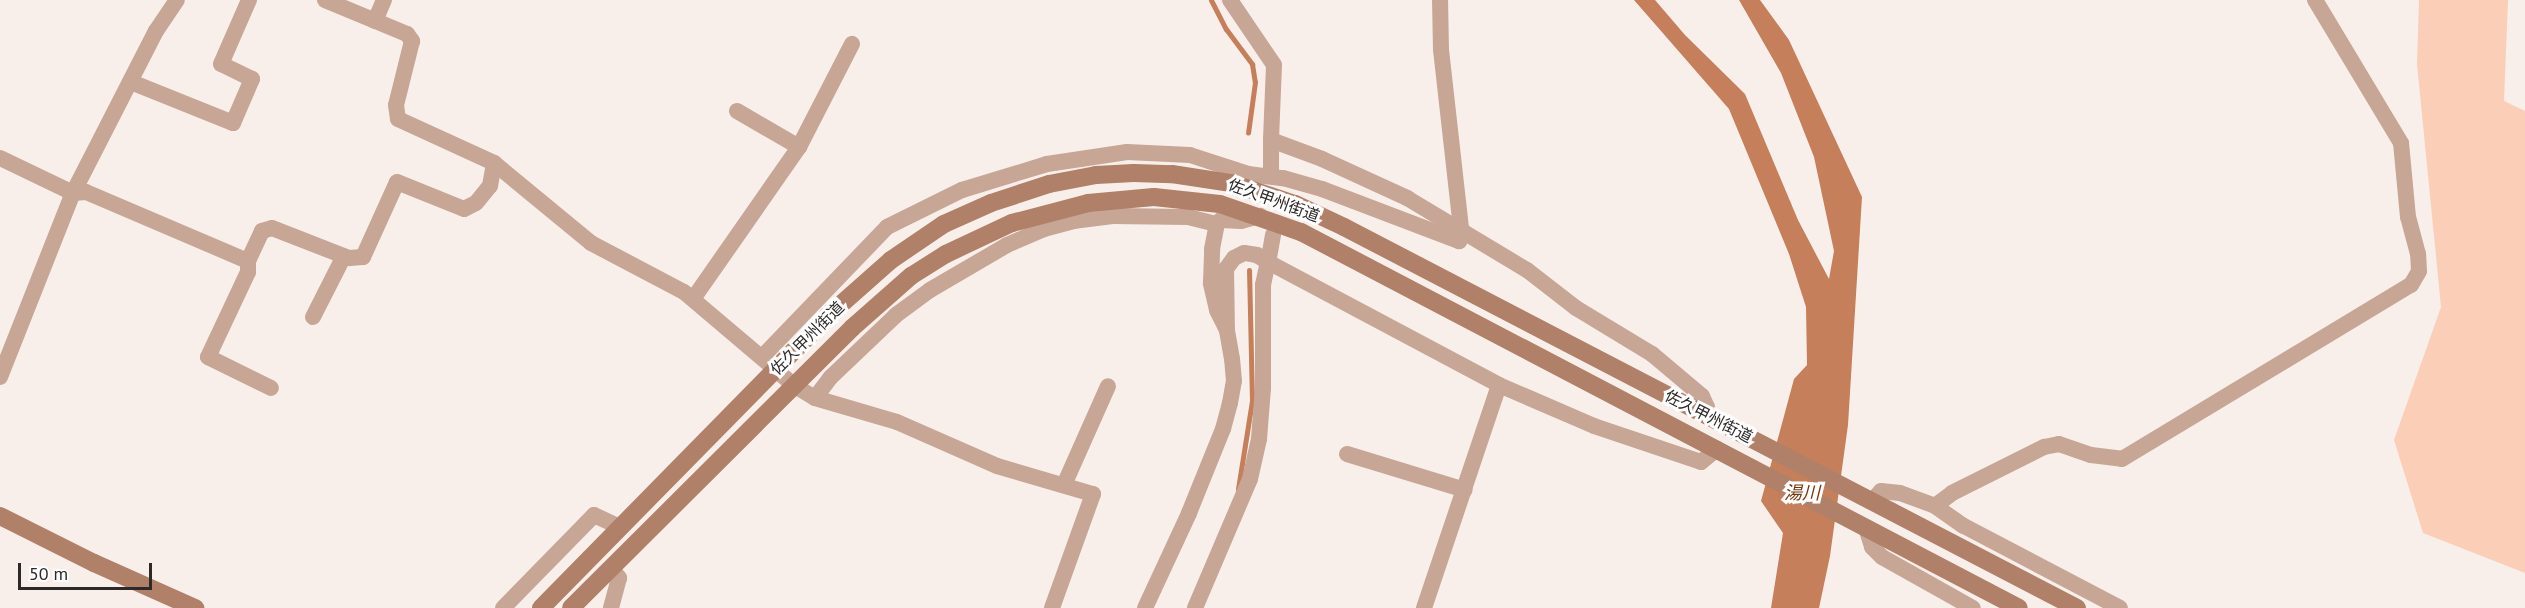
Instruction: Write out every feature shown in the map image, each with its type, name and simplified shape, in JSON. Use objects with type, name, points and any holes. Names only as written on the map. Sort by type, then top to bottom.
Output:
[{"type":"main road","name":"佐久甲州街道","points":[[541,608],[620,527],[770,363],[891,260],[944,224],[991,203],[1049,184],[1096,175],[1172,174],[1247,180],[1344,227],[2077,608]]},
{"type":"main road","name":"佐久甲州街道","points":[[571,608],[882,299],[911,276],[946,254],[1012,223],[1088,204],[1154,197],[1199,200],[1260,216],[1340,252],[2019,608]]},
{"type":"main road","points":[[0,516],[103,568],[195,608]]},
{"type":"street","points":[[0,377],[74,193],[156,31],[177,0]]},
{"type":"street","points":[[131,82],[233,123],[252,79],[221,64],[249,0]]},
{"type":"street","points":[[325,0],[407,34],[412,41],[396,105],[398,119],[494,163],[591,243],[684,292],[795,386],[815,398],[897,422],[997,466],[1094,494],[1052,608]]},
{"type":"street","points":[[375,21],[384,0]]},
{"type":"street","points":[[1230,0],[1274,65],[1271,171]]},
{"type":"street","points":[[770,363],[887,227],[962,189],[1047,164],[1127,152],[1190,155],[1247,180],[1283,178],[1322,189],[1426,227],[1459,242],[1462,237],[1441,50],[1440,0]]},
{"type":"street","points":[[1935,506],[1952,493],[2044,447],[2058,444],[2108,459],[2122,459],[2131,455],[2411,285],[2419,271],[2418,254],[2408,217],[2401,143],[2315,0]]},
{"type":"street","points":[[693,299],[799,147],[852,44]]},
{"type":"street","points":[[737,111],[799,147]]},
{"type":"street","points":[[1271,140],[1322,159],[1407,198],[1527,270],[1598,323],[1652,354],[1702,396],[1707,407],[1704,414]]},
{"type":"street","points":[[0,158],[74,193],[86,192],[248,261]]},
{"type":"street","points":[[271,388],[208,357],[248,272],[248,261],[262,231],[272,228],[344,256],[363,257],[397,182],[464,209],[476,203],[490,186],[494,163]]},
{"type":"street","points":[[815,398],[838,370],[896,315],[966,268],[1016,241],[1073,222],[1113,216],[1188,216],[1217,224]]},
{"type":"street","points":[[1227,330],[1217,310],[1211,283],[1212,249],[1217,224],[1221,220],[1241,221],[1260,216]]},
{"type":"street","points":[[1195,608],[1250,479],[1263,388],[1263,285],[1273,235]]},
{"type":"street","points":[[1145,608],[1224,429],[1234,381],[1227,330],[1226,269],[1234,258],[1244,253],[1257,255],[1499,386],[1594,426],[1701,462],[1721,450]]},
{"type":"street","points":[[313,317],[344,256]]},
{"type":"street","points":[[1064,485],[1108,386]]},
{"type":"street","points":[[1424,608],[1499,386]]},
{"type":"street","points":[[1347,454],[1465,490]]},
{"type":"street","points":[[1872,501],[1881,491],[1900,493],[1935,506],[1964,526],[2120,608]]},
{"type":"street","points":[[503,608],[594,514],[620,527]]},
{"type":"street","points":[[1858,524],[1872,547],[1882,557],[1973,608]]},
{"type":"street","points":[[611,568],[619,578],[611,608]]},
{"type":"shaded area","points":[[2419,0],[2508,0],[2504,101],[2525,111],[2525,573],[2423,533],[2394,440],[2441,307],[2417,64]]},
{"type":"water","name":"湯川","points":[[1634,0],[1655,0],[1685,35],[1745,94],[1798,220],[1829,279],[1834,251],[1814,157],[1781,73],[1739,0],[1760,0],[1789,40],[1862,197],[1848,425],[1830,556],[1819,608],[1771,608],[1783,533],[1761,501],[1794,379],[1807,365],[1806,307],[1789,254],[1729,109]]},
{"type":"waterway","points":[[1211,0],[1226,29],[1252,64],[1255,82],[1248,133]]},
{"type":"waterway","points":[[1238,489],[1252,401],[1249,270]]}]
